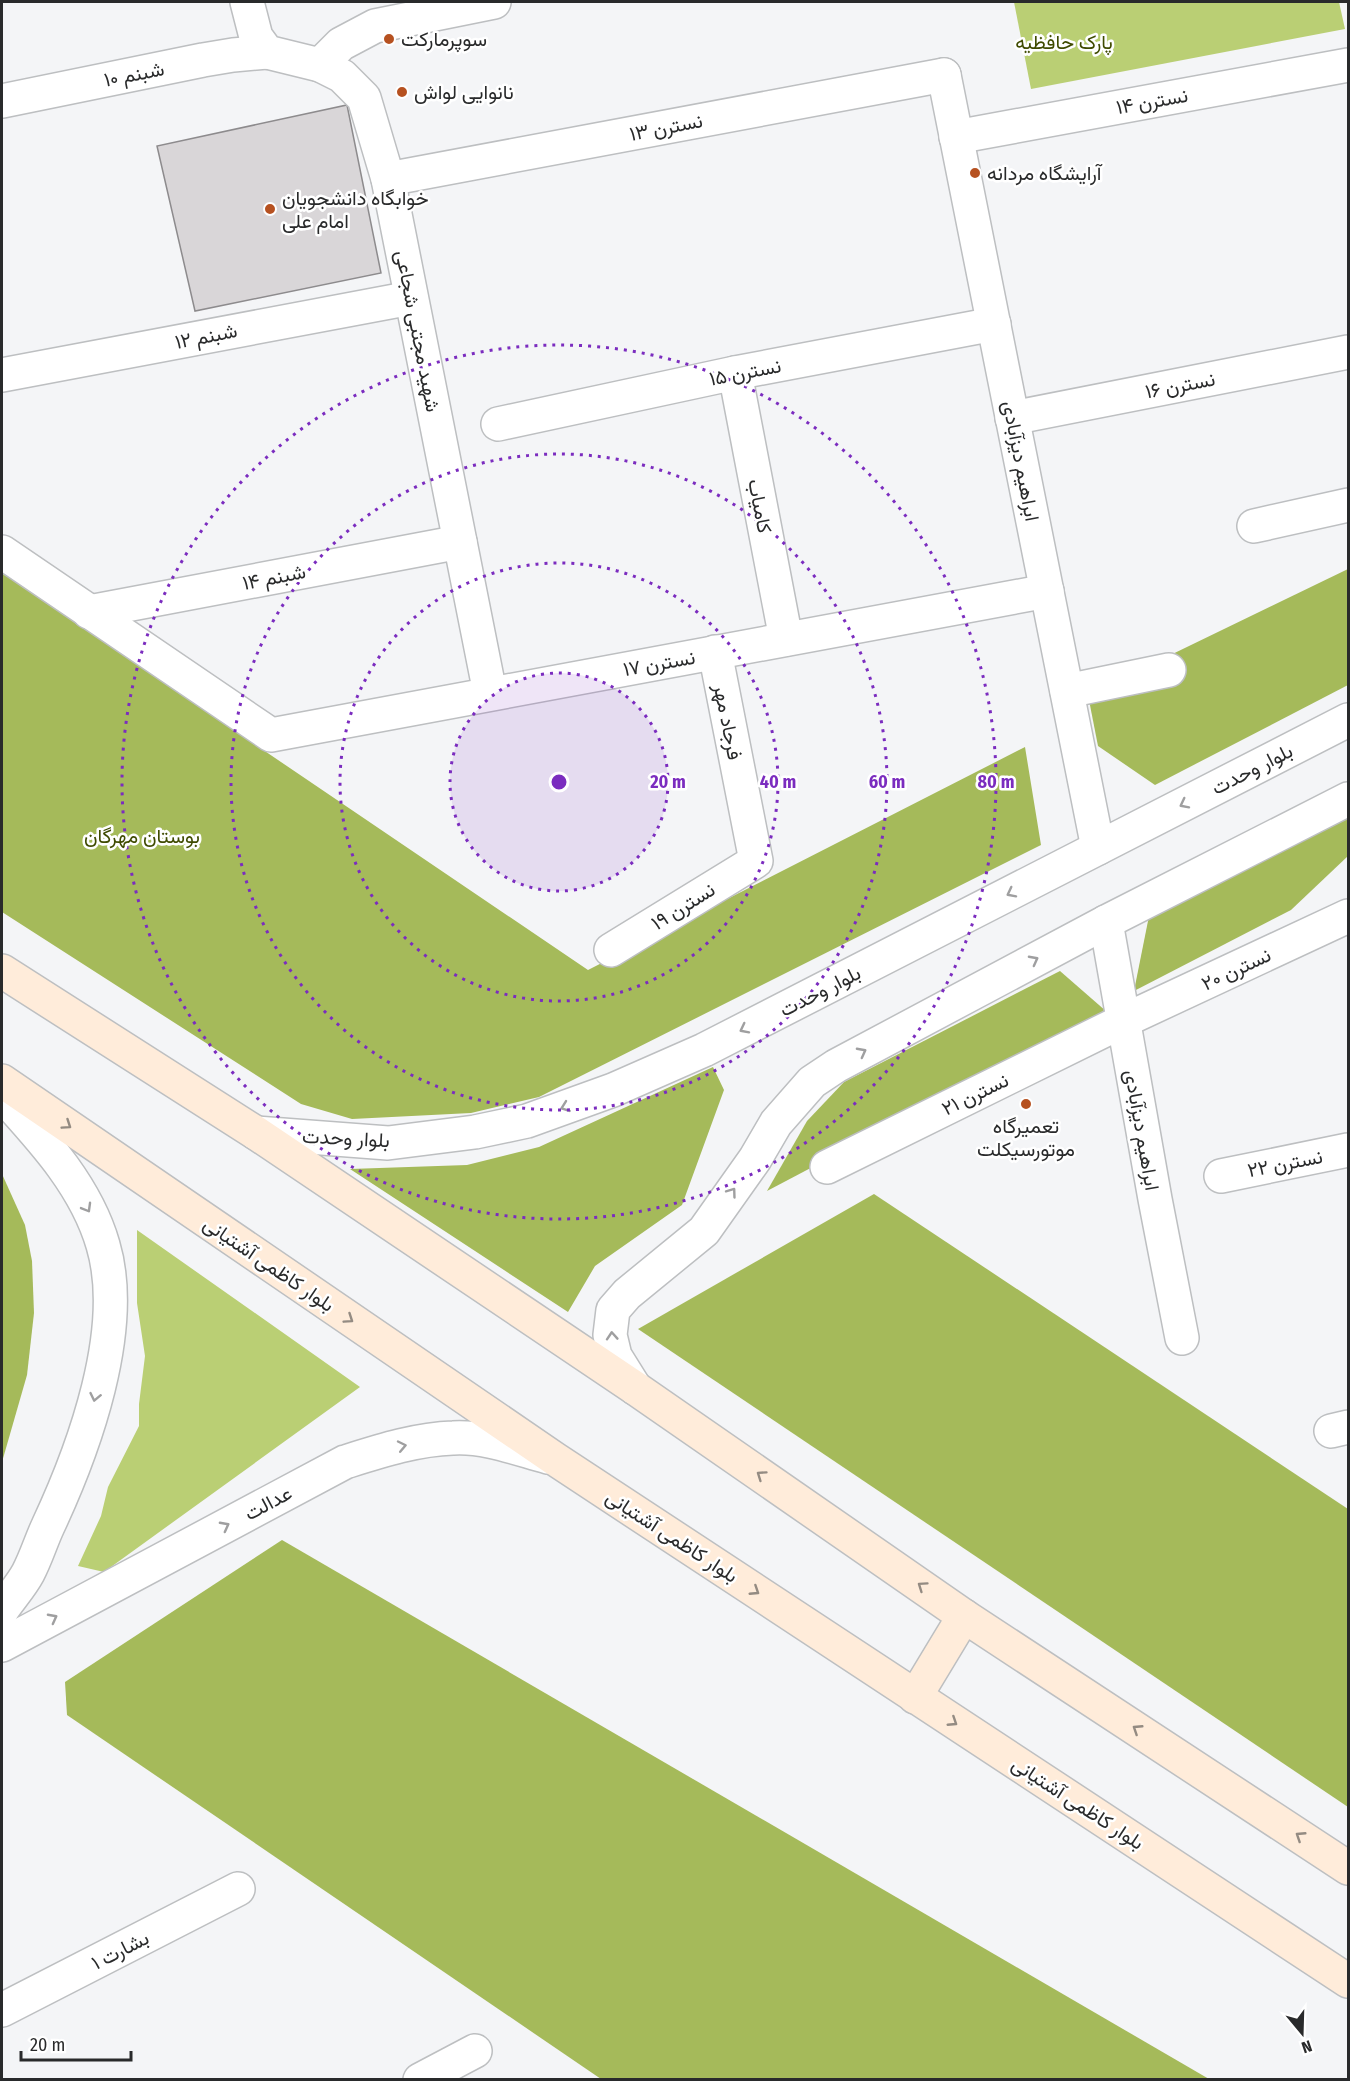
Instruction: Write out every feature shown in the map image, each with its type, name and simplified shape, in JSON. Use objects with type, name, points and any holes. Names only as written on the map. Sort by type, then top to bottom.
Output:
[{"type":"main road","points":[[2,971],[256,1133],[635,1388],[964,1616],[1348,1868]]},
{"type":"main road","name":"بلوار کاظمی آشتیانی","points":[[2,1081],[555,1459],[1348,1982]]},
{"type":"main road","points":[[915,1697],[964,1616]]},
{"type":"street","points":[[247,2],[256,37],[267,52]]},
{"type":"street","points":[[320,65],[341,44],[375,26],[494,2]]},
{"type":"street","name":"شهید مجتبی شجاعی","points":[[267,52],[320,65],[342,76],[364,98],[388,179],[490,693]]},
{"type":"street","name":"شبنم ۱۰","points":[[2,101],[202,60],[267,52]]},
{"type":"street","name":"نسترن ۱۴","points":[[956,137],[1348,65]]},
{"type":"street","name":"ابراهیم دیزآبادی","points":[[944,75],[1098,848]]},
{"type":"street","name":"نسترن ۱۳","points":[[388,179],[944,75]]},
{"type":"street","name":"شبنم ۱۲","points":[[2,375],[411,298]]},
{"type":"street","name":"نسترن ۱۵","points":[[498,424],[735,373],[994,324]]},
{"type":"street","name":"نسترن ۱۶","points":[[1012,418],[1348,352]]},
{"type":"street","name":"کامیاب","points":[[735,373],[786,639]]},
{"type":"street","points":[[1254,526],[1348,506]]},
{"type":"street","name":"شبنم ۱۴","points":[[89,612],[460,542]]},
{"type":"street","points":[[2,552],[89,612]]},
{"type":"street","name":"نسترن ۱۷","points":[[89,612],[271,735],[1047,591]]},
{"type":"street","name":"فرجاد مهر","points":[[715,652],[756,861]]},
{"type":"street","points":[[1067,691],[1169,670]]},
{"type":"street","name":"بلوار وحدت","points":[[256,1133],[387,1143],[475,1132],[527,1122],[612,1090],[704,1050],[1348,720]]},
{"type":"street","points":[[635,1388],[615,1356],[610,1335],[614,1310],[627,1294],[704,1231],[755,1160],[776,1123],[812,1082],[836,1066],[1106,922],[1348,799]]},
{"type":"street","name":"نسترن ۱۹","points":[[611,950],[756,861]]},
{"type":"street","name":"نسترن ۲۰","points":[[1123,1021],[1348,916]]},
{"type":"street","name":"ابراهیم دیزآبادی","points":[[1106,922],[1182,1338]]},
{"type":"street","name":"نسترن ۲۱","points":[[827,1167],[1123,1021]]},
{"type":"street","points":[[2,1095],[49,1146],[91,1214],[103,1244],[110,1275],[111,1319],[94,1404],[65,1489],[28,1574],[2,1610]]},
{"type":"street","name":"نسترن ۲۲","points":[[1221,1176],[1348,1150]]},
{"type":"street","name":"عدالت","points":[[2,1645],[345,1462],[381,1450],[454,1437],[491,1442],[555,1459]]},
{"type":"street","name":"بشارت ۱","points":[[2,2010],[238,1889]]},
{"type":"street","points":[[420,2079],[475,2051]]},
{"type":"green space","name":"پارک حافظیه","points":[[1014,2],[1339,2],[1345,29],[1031,89]]},
{"type":"green space","points":[[1348,569],[1348,685],[1155,785],[1098,746],[1088,695]]},
{"type":"green space","name":"بوستان مهرگان","points":[[2,573],[588,970],[1025,747],[1041,845],[539,1097],[471,1113],[352,1119],[301,1104],[2,912]]},
{"type":"green space","points":[[1348,813],[1348,856],[1291,910],[1134,991],[1149,916]]},
{"type":"green space","points":[[1060,971],[1107,1012],[767,1191],[807,1121],[844,1082]]},
{"type":"green space","points":[[713,1067],[724,1090],[682,1205],[595,1266],[568,1312],[350,1169],[467,1165],[539,1147]]},
{"type":"green space","points":[[2,1174],[25,1225],[32,1261],[34,1313],[27,1375],[2,1462]]},
{"type":"green space","points":[[874,1194],[1348,1509],[1348,1807],[638,1329]]},
{"type":"green space","points":[[137,1230],[360,1387],[104,1572],[78,1566],[101,1516],[108,1487],[139,1426],[139,1404],[145,1356],[137,1303]]},
{"type":"green space","points":[[282,1540],[1209,2079],[601,2079],[67,1715],[65,1682]]},
{"type":"building","name":"خوابگاه دانشجویان امام علی","points":[[347,105],[381,273],[195,311],[157,146]]},
{"type":"place","name":"سوپرمارکت","points":[[389,39]]},
{"type":"place","name":"نانوایی لواش","points":[[402,92]]},
{"type":"place","name":"آرایشگاه مردانه","points":[[975,173]]},
{"type":"place","name":"خوابگاه دانشجویان امام علی","points":[[270,209]]},
{"type":"place","name":"تعمیرگاه موتورسیکلت","points":[[1026,1104]]}]
